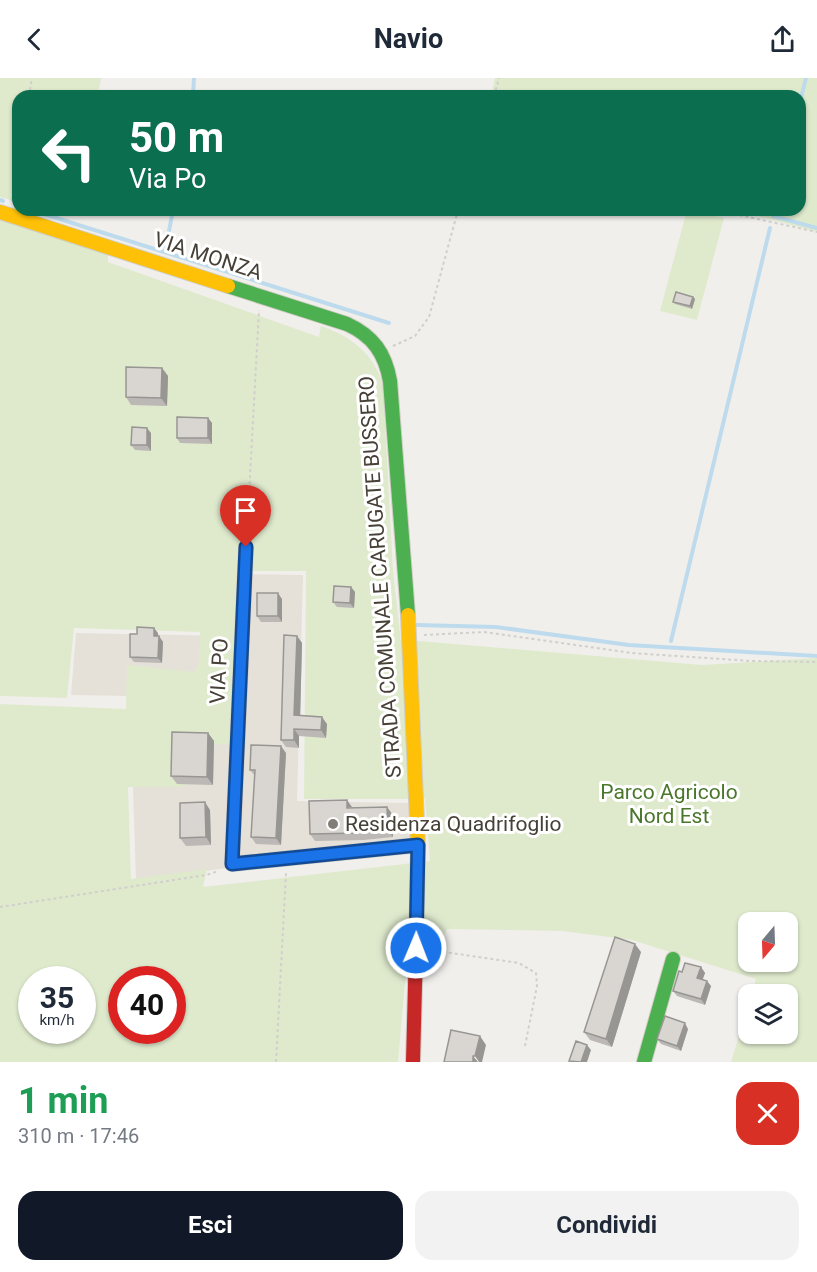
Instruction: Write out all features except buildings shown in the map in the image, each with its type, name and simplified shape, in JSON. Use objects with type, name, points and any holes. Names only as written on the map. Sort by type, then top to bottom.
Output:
[{"type":"street","name":"VIA MONZA","points":[[12,216],[353,326],[376,343],[382,352]]},
{"type":"street","name":"STRADA COMUNALE CARUGATE BUSSERO","points":[[382,352],[390,381],[409,634],[418,845],[413,1062]]},
{"type":"street","name":"VIA PO","points":[[232,864],[246,547]]},
{"type":"street","points":[[232,864],[418,845]]},
{"type":"street","points":[[644,1062],[673,959]]},
{"type":"path","points":[[6,214],[12,200]]},
{"type":"path","points":[[382,352],[411,340],[419,333],[429,317],[457,216]]},
{"type":"path","points":[[744,216],[817,232]]},
{"type":"path","points":[[246,547],[258,294]]},
{"type":"path","points":[[409,634],[437,636],[484,632],[632,653],[750,662],[817,662]]},
{"type":"path","points":[[276,1062],[287,858]]},
{"type":"path","points":[[0,907],[206,875],[232,864]]},
{"type":"path","points":[[416,948],[519,963],[534,971],[538,981],[525,1046]]},
{"type":"shaded area","points":[[239,574],[303,575],[297,801],[410,803],[414,841],[136,881],[130,696],[71,695],[76,633],[232,636]]},
{"type":"green space","points":[[0,78],[101,78],[99,90],[12,90],[12,200],[0,197]]},
{"type":"green space","points":[[495,78],[817,78],[817,232],[758,216],[806,216],[806,90],[492,90]]},
{"type":"green space","name":"Parco Agricolo Nord Est","points":[[0,209],[12,213],[12,216],[19,216],[108,249],[108,262],[319,337],[321,326],[332,330],[351,341],[367,355],[374,364],[383,385],[393,571],[401,642],[419,641],[702,665],[817,658],[817,1062],[731,1062],[738,1039],[738,1044],[798,1044],[798,984],[755,984],[756,979],[632,940],[562,931],[447,929],[439,946],[407,960],[398,1062],[0,1062],[0,704],[126,709],[127,665],[194,672],[199,662],[200,632],[74,628],[67,698],[0,696]],"holes":[[[244,571],[306,571],[304,799],[425,799],[430,861],[203,887],[207,869],[131,879],[128,787],[185,787],[186,743],[238,745]]]},
{"type":"green space","points":[[685,216],[724,218],[697,320],[660,311]]},
{"type":"waterway","points":[[193,90],[194,78]]},
{"type":"waterway","points":[[803,90],[806,78]]},
{"type":"waterway","points":[[50,216],[389,323]]},
{"type":"waterway","points":[[165,252],[172,216]]},
{"type":"waterway","points":[[773,216],[817,228]]},
{"type":"waterway","points":[[671,641],[770,228]]},
{"type":"waterway","points":[[417,625],[496,627],[629,645],[817,656]]},
{"type":"traffic: fast","points":[[228,286],[347,324],[371,340],[381,354],[390,381],[408,615]]},
{"type":"traffic: fast","points":[[644,1062],[673,959]]},
{"type":"traffic: slow","points":[[0,212],[12,216]]},
{"type":"traffic: slow","points":[[12,216],[228,286]]},
{"type":"traffic: slow","points":[[246,547],[232,864],[418,845]]},
{"type":"traffic: slow","points":[[408,615],[418,845],[416,948]]},
{"type":"traffic: jam","points":[[413,1062],[416,948]]},
{"type":"place","name":"Residenza Quadrifoglio","points":[[333,824]]},
{"type":"route","points":[[246,547],[232,864],[418,845],[416,948]]}]
